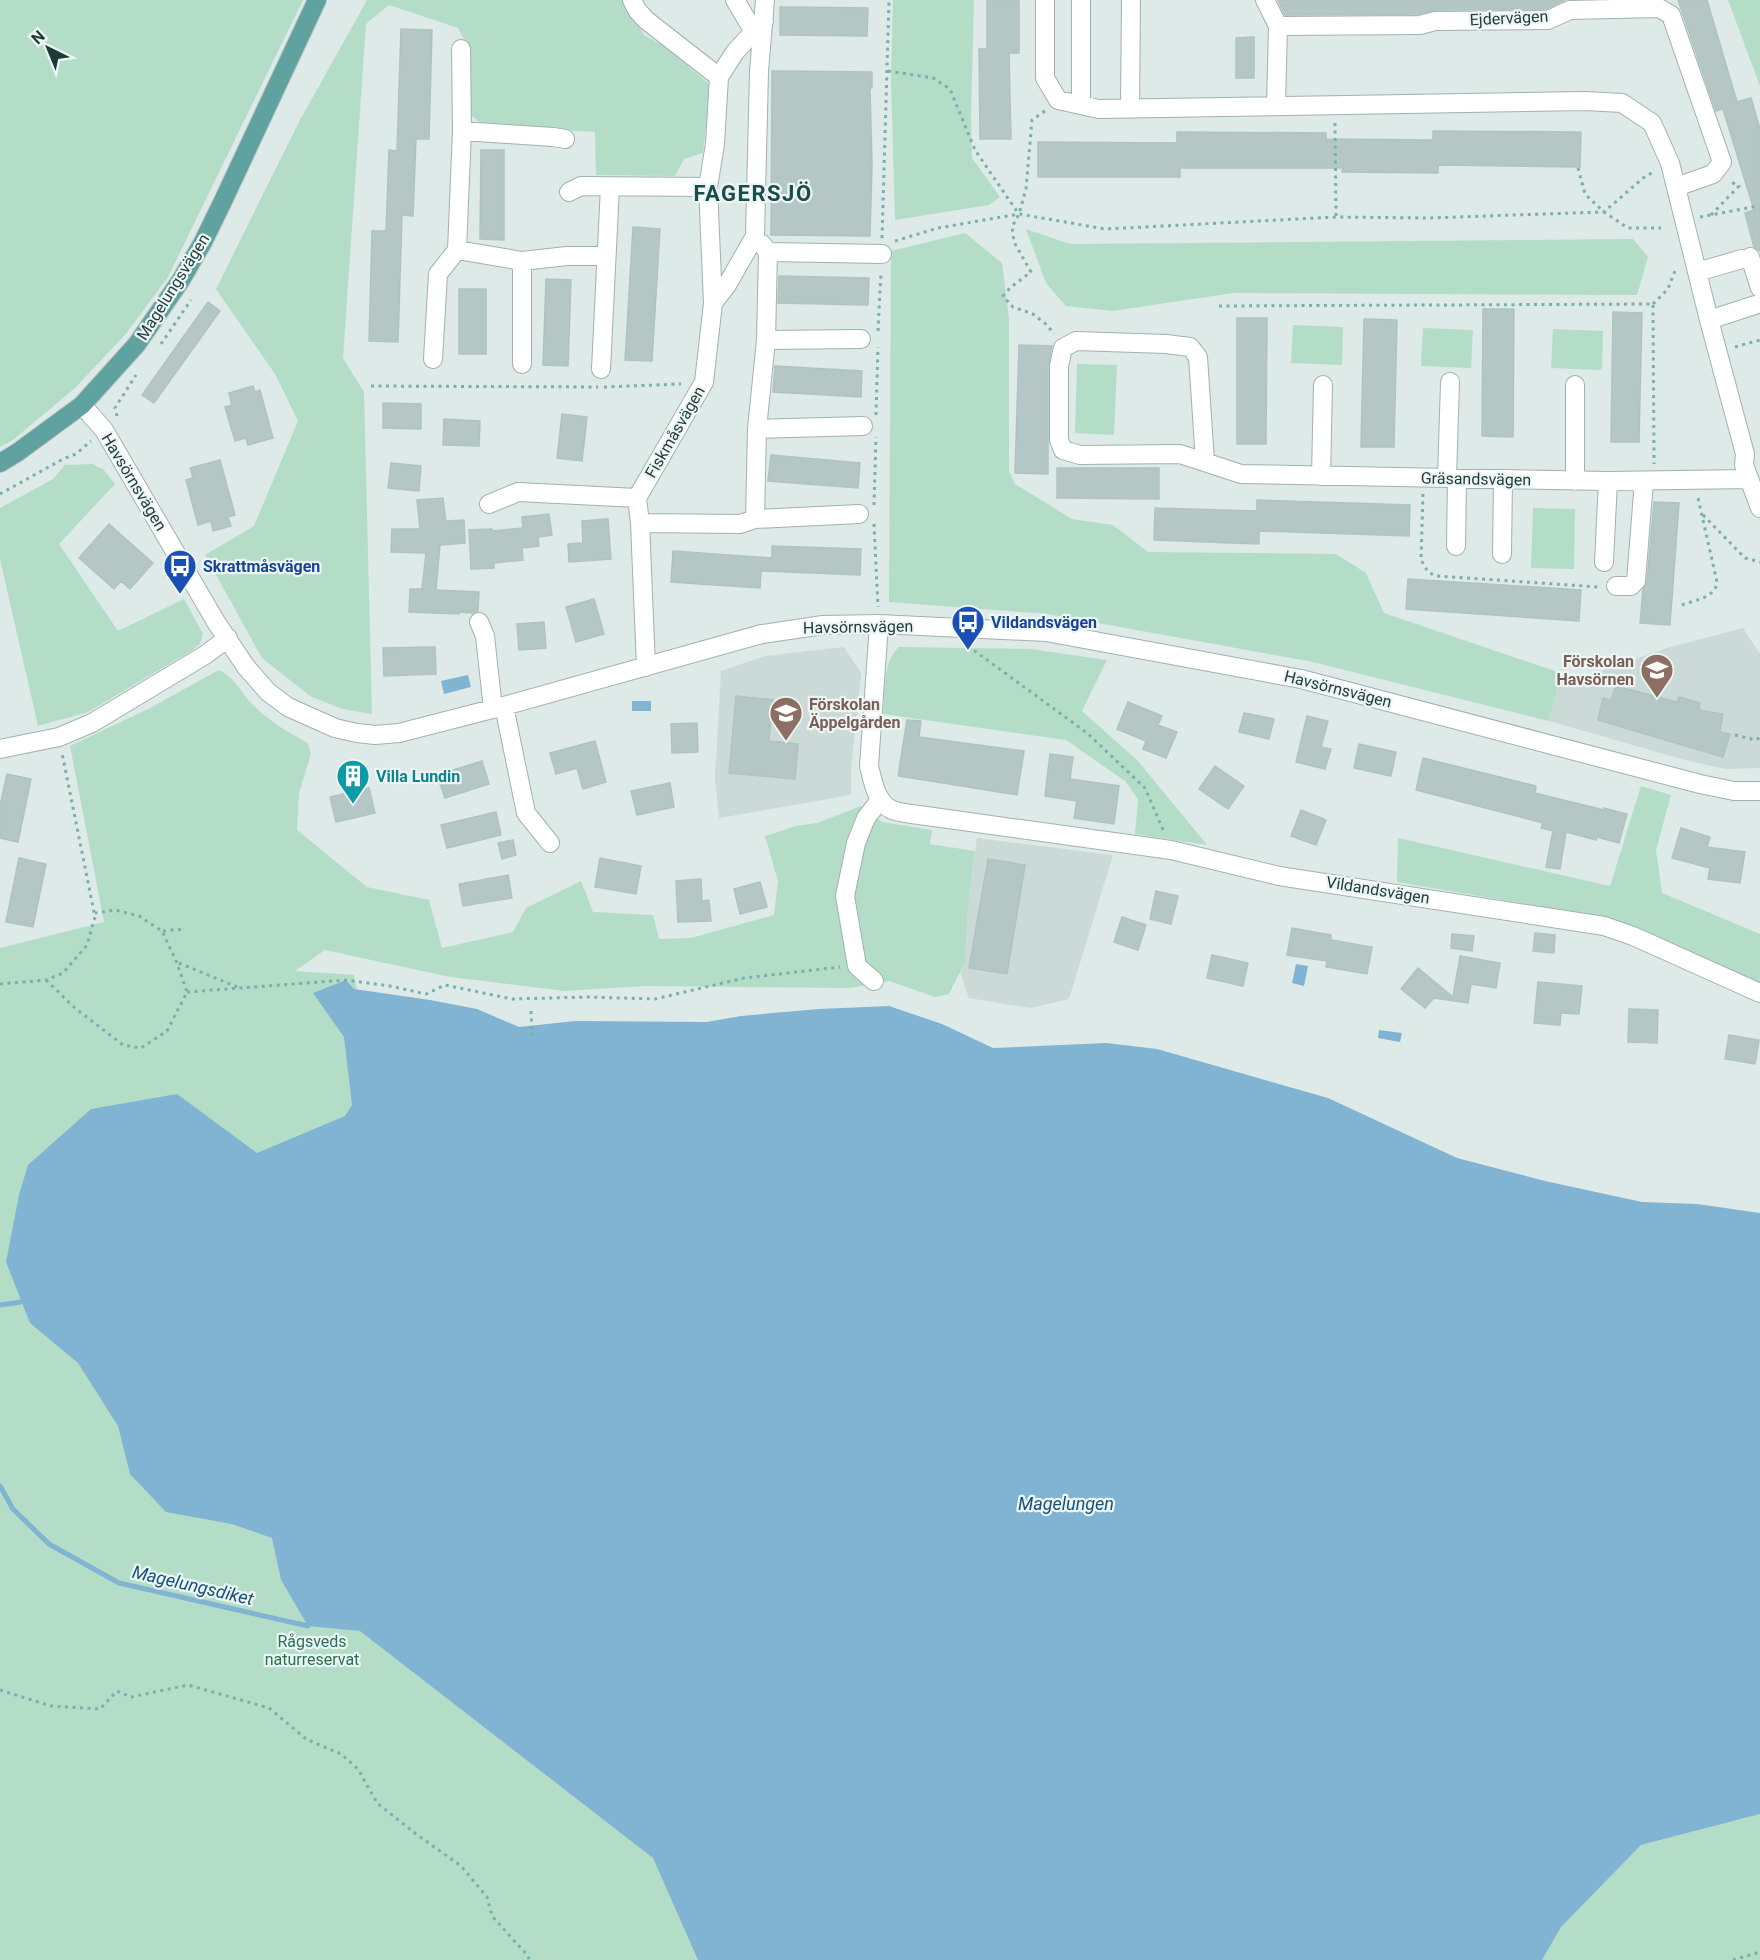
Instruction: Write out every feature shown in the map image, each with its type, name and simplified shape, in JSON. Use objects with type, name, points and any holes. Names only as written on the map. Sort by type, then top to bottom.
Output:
[{"type":"main road","name":"Magelungsvägen","points":[[0,463],[82,405],[137,344],[181,280],[208,232],[317,0]]},
{"type":"street","points":[[632,0],[646,20],[719,77]]},
{"type":"street","points":[[735,0],[759,26]]},
{"type":"street","name":"Fiskmåsvägen","points":[[713,303],[727,285],[755,236],[759,26],[765,0]]},
{"type":"street","points":[[1045,0],[1045,78],[1058,100],[1099,109],[1585,101],[1622,103],[1652,123],[1670,163],[1709,320],[1753,456],[1744,465],[1760,505]]},
{"type":"street","points":[[1081,0],[1081,105]]},
{"type":"street","points":[[1130,108],[1131,0]]},
{"type":"street","points":[[1265,0],[1278,26],[1276,106]]},
{"type":"street","name":"Ejdervägen","points":[[1278,26],[1349,27],[1420,25],[1435,21],[1548,20],[1570,10],[1659,8],[1671,15],[1722,162],[1713,174],[1676,187]]},
{"type":"street","name":"Fiskmåsvägen","points":[[646,667],[637,498],[704,382],[713,303],[708,187],[715,144],[719,77],[735,52],[759,26]]},
{"type":"street","points":[[433,359],[438,273],[457,250],[462,131],[461,49]]},
{"type":"street","points":[[462,131],[565,139]]},
{"type":"street","points":[[569,192],[581,186],[708,187]]},
{"type":"street","points":[[601,369],[610,187]]},
{"type":"street","points":[[755,236],[768,252],[766,340],[757,429],[755,519]]},
{"type":"street","points":[[457,250],[522,261],[567,256],[606,256]]},
{"type":"street","points":[[768,252],[882,250]]},
{"type":"street","points":[[1697,272],[1746,258],[1757,297],[1709,320]]},
{"type":"street","points":[[522,261],[522,364]]},
{"type":"street","points":[[766,340],[861,339]]},
{"type":"street","points":[[1063,348],[1076,341],[1190,347],[1198,357],[1205,461]]},
{"type":"street","name":"Gräsandsvägen","points":[[1063,348],[1059,366],[1059,440],[1063,450],[1080,454],[1180,454],[1241,474],[1608,482],[1649,473],[1749,479]]},
{"type":"street","points":[[1450,382],[1456,546]]},
{"type":"street","points":[[1321,476],[1323,385]]},
{"type":"street","points":[[1575,385],[1575,481]]},
{"type":"street","name":"Havsörnsvägen","points":[[82,405],[104,430],[216,622],[246,667],[268,692],[288,707],[335,728],[375,735],[399,733],[762,634],[824,625],[879,624],[1046,632],[1301,679],[1700,784],[1734,791],[1760,791]]},
{"type":"street","points":[[757,429],[872,423]]},
{"type":"street","points":[[1616,586],[1631,586],[1636,582],[1649,473]]},
{"type":"street","points":[[1502,554],[1503,479]]},
{"type":"street","points":[[1604,562],[1608,482]]},
{"type":"street","points":[[489,504],[518,492],[637,498]]},
{"type":"street","points":[[640,523],[740,524],[755,519],[859,514]]},
{"type":"street","points":[[479,622],[485,636],[499,707],[526,813],[550,843]]},
{"type":"street","points":[[874,981],[857,966],[845,896],[856,843],[866,818],[880,800],[873,785],[869,766],[879,624]]},
{"type":"street","points":[[0,749],[59,737],[92,723],[205,655],[228,638]]},
{"type":"street","name":"Vildandsvägen","points":[[880,800],[892,810],[912,814],[1170,850],[1279,876],[1604,926],[1633,936],[1760,993]]},
{"type":"path","points":[[879,624],[872,423],[882,250],[889,0]]},
{"type":"path","points":[[888,71],[933,78],[950,89],[975,150],[1019,214]]},
{"type":"path","points":[[1058,100],[1032,120],[1026,189],[1019,214],[1012,227],[1014,242],[1031,272],[1003,296],[1013,307],[1033,314],[1047,325],[1063,348]]},
{"type":"path","points":[[1335,105],[1336,218]]},
{"type":"path","points":[[882,250],[939,228],[1019,214],[1105,229],[1336,218],[1428,218],[1604,212],[1643,178],[1670,163]]},
{"type":"path","points":[[1578,168],[1586,194],[1604,212],[1628,228],[1661,228]]},
{"type":"path","points":[[1711,215],[1739,186]]},
{"type":"path","points":[[1700,217],[1758,206]]},
{"type":"path","points":[[1649,473],[1653,304],[1668,289],[1681,258],[1691,247]]},
{"type":"path","points":[[1219,306],[1653,304]]},
{"type":"path","points":[[1727,349],[1760,339]]},
{"type":"path","points":[[371,386],[664,386]]},
{"type":"path","points":[[0,494],[76,454],[117,418],[115,408]]},
{"type":"path","points":[[1682,605],[1712,594],[1717,588],[1697,493]]},
{"type":"path","points":[[1702,514],[1745,558],[1760,562]]},
{"type":"path","points":[[942,627],[1087,734],[1145,788],[1168,840]]},
{"type":"path","points":[[1735,735],[1756,740],[1760,737]]},
{"type":"path","points":[[0,984],[46,980],[63,973],[87,945],[95,917],[59,737]]},
{"type":"path","points":[[46,980],[75,1008],[123,1045],[141,1048],[167,1031],[187,992],[162,931],[139,916],[115,910],[94,913]]},
{"type":"path","points":[[162,931],[185,929]]},
{"type":"path","points":[[177,963],[238,988]]},
{"type":"path","points":[[187,992],[346,980],[426,994],[445,985],[512,999],[587,997],[655,999],[744,978],[821,968],[857,966]]},
{"type":"path","points":[[531,1011],[532,1036]]},
{"type":"path","points":[[0,1690],[51,1706],[100,1709],[117,1690],[131,1697],[188,1685],[270,1708],[306,1739],[341,1754],[358,1769],[377,1803],[461,1866],[487,1897],[492,1916],[528,1956],[529,1960]]},
{"type":"path","points":[[1733,1960],[1760,1953]]},
{"type":"shaded area","name":"Förskolan Havsörnen","points":[[1743,628],[1760,654],[1760,768],[1725,769],[1685,760],[1549,721],[1561,673],[1584,677],[1667,648]]},
{"type":"shaded area","name":"Förskolan Äppelgården","points":[[844,647],[861,673],[851,769],[851,795],[719,818],[715,779],[721,671],[765,656]]},
{"type":"shaded area","points":[[977,838],[1113,855],[1069,999],[1031,1008],[969,998],[960,972],[966,960],[967,916]]},
{"type":"green space","points":[[0,0],[303,0],[168,277],[125,335],[75,388],[13,440],[0,447]]},
{"type":"green space","points":[[367,0],[623,0],[644,35],[667,48],[711,86],[703,153],[684,159],[675,176],[596,175],[595,132],[484,125],[469,114],[466,43],[458,28],[389,5],[366,24],[343,358],[364,392],[372,714],[342,709],[310,696],[262,658],[205,555],[254,526],[298,421],[275,374],[216,289],[300,120]]},
{"type":"green space","points":[[893,0],[974,0],[972,158],[1000,197],[989,205],[895,220],[891,80]]},
{"type":"green space","points":[[1728,0],[1760,0],[1760,86]]},
{"type":"green space","points":[[1026,229],[1070,244],[1633,239],[1648,257],[1637,295],[1233,293],[1113,311],[1066,306],[1046,283]]},
{"type":"green space","points":[[965,233],[1002,263],[1009,318],[1009,471],[1015,484],[1072,519],[1113,525],[1148,552],[1336,554],[1366,573],[1384,613],[1561,673],[1549,721],[1313,662],[1048,614],[889,602],[891,251]]},
{"type":"green space","points":[[1293,325],[1343,327],[1342,365],[1291,363]]},
{"type":"green space","points":[[1423,328],[1473,330],[1471,368],[1421,366]]},
{"type":"green space","points":[[1553,329],[1603,331],[1602,370],[1551,368]]},
{"type":"green space","points":[[1077,364],[1117,365],[1114,435],[1075,433]]},
{"type":"green space","points":[[92,464],[103,469],[115,484],[59,544],[118,631],[184,599],[203,634],[200,644],[191,651],[88,712],[38,726],[0,559],[0,508],[53,479],[65,465]]},
{"type":"green space","points":[[1533,508],[1575,509],[1574,569],[1531,568]]},
{"type":"green space","points":[[899,647],[1031,649],[1107,660],[1082,711],[1138,761],[1207,845],[1135,834],[1138,799],[1125,781],[1066,740],[883,714],[887,669]]},
{"type":"green space","name":"Rågsveds naturreservat","points":[[219,670],[230,677],[261,712],[280,727],[308,743],[311,754],[299,793],[297,830],[367,887],[429,900],[442,948],[513,932],[526,908],[581,881],[593,912],[653,915],[659,939],[691,938],[774,915],[778,881],[765,836],[796,826],[817,823],[861,806],[882,822],[932,830],[930,844],[975,851],[967,916],[966,960],[949,994],[935,997],[889,981],[850,988],[644,986],[565,991],[450,977],[325,950],[295,971],[354,975],[432,1364],[1058,1960],[0,1960],[0,948],[104,922],[70,746],[150,708]]},
{"type":"green space","points":[[1641,786],[1671,795],[1656,850],[1662,893],[1760,934],[1760,982],[1640,930],[1602,917],[1397,882],[1398,838],[1610,886]]},
{"type":"green space","points":[[1760,1814],[1760,1960],[1542,1960],[1560,1927],[1641,1845]]},
{"type":"water","points":[[468,675],[471,687],[444,694],[441,681]]},
{"type":"water","points":[[632,701],[651,701],[651,711],[632,711]]},
{"type":"water","points":[[1296,964],[1308,966],[1304,986],[1292,983]]},
{"type":"water","name":"Magelungen","points":[[346,980],[354,989],[477,1009],[519,1027],[575,1021],[707,1022],[741,1016],[819,1009],[889,1006],[942,1024],[993,1048],[1106,1043],[1157,1049],[1328,1098],[1457,1158],[1545,1181],[1642,1202],[1697,1204],[1760,1213],[1760,1814],[1641,1845],[1561,1927],[1542,1960],[698,1960],[653,1858],[360,1631],[308,1626],[281,1580],[272,1538],[232,1524],[166,1512],[130,1474],[118,1426],[78,1363],[30,1323],[6,1262],[19,1195],[28,1165],[91,1109],[177,1094],[257,1153],[345,1116],[352,1105],[344,1037],[313,993]]},
{"type":"water","points":[[1379,1030],[1402,1033],[1400,1042],[1378,1038]]},
{"type":"building","points":[[987,0],[1019,0],[1019,53],[1009,53],[1011,139],[980,139],[979,49],[987,49]]},
{"type":"building","points":[[1278,0],[1565,0],[1546,9],[1435,10],[1418,14],[1285,15]]},
{"type":"building","points":[[1678,0],[1707,0],[1737,102],[1751,98],[1760,129],[1760,251],[1754,247],[1745,213],[1754,210],[1723,109],[1716,111]]},
{"type":"building","points":[[780,7],[868,8],[867,36],[780,35]]},
{"type":"building","points":[[401,29],[432,30],[429,139],[416,139],[413,216],[402,215],[398,342],[369,341],[372,231],[386,231],[389,150],[397,151]]},
{"type":"building","points":[[1254,37],[1254,78],[1236,78],[1236,38]]},
{"type":"building","points":[[772,71],[872,72],[872,88],[870,88],[872,164],[870,236],[771,235]]},
{"type":"building","points":[[1433,131],[1581,132],[1580,167],[1438,165],[1438,173],[1342,172],[1343,168],[1180,168],[1180,177],[1038,177],[1038,142],[1177,143],[1177,132],[1326,133],[1326,139],[1433,140]]},
{"type":"building","points":[[481,150],[504,150],[504,240],[480,239]]},
{"type":"building","points":[[633,227],[660,229],[652,361],[625,360]]},
{"type":"building","points":[[779,276],[869,278],[868,305],[778,303]]},
{"type":"building","points":[[546,279],[571,280],[568,366],[543,365]]},
{"type":"building","points":[[459,289],[486,289],[486,354],[459,354]]},
{"type":"building","points":[[208,302],[220,311],[154,403],[142,395]]},
{"type":"building","points":[[1483,309],[1514,309],[1513,437],[1482,436]]},
{"type":"building","points":[[1613,312],[1642,313],[1639,442],[1611,442]]},
{"type":"building","points":[[1237,318],[1267,318],[1266,444],[1237,444]]},
{"type":"building","points":[[1364,319],[1397,320],[1394,447],[1361,447]]},
{"type":"building","points":[[1019,345],[1052,346],[1048,366],[1048,474],[1015,473]]},
{"type":"building","points":[[775,366],[862,371],[861,397],[773,392]]},
{"type":"building","points":[[253,386],[255,392],[260,390],[273,438],[248,445],[246,438],[235,441],[225,407],[232,405],[229,393]]},
{"type":"building","points":[[383,403],[421,404],[421,429],[383,428]]},
{"type":"building","points":[[562,414],[587,417],[582,461],[557,458]]},
{"type":"building","points":[[444,419],[480,421],[479,446],[443,445]]},
{"type":"building","points":[[771,455],[860,463],[858,488],[768,481]]},
{"type":"building","points":[[220,460],[235,515],[228,517],[231,526],[213,531],[211,521],[198,525],[186,480],[193,478],[190,468]]},
{"type":"building","points":[[391,463],[421,466],[419,491],[388,488]]},
{"type":"building","points":[[1057,468],[1159,468],[1159,499],[1057,498]]},
{"type":"building","points":[[443,498],[446,521],[464,520],[465,543],[440,545],[436,590],[479,592],[478,611],[459,612],[459,614],[409,612],[410,589],[422,589],[426,553],[391,552],[392,529],[420,529],[417,500]]},
{"type":"building","points":[[1257,500],[1410,505],[1409,536],[1259,531],[1259,544],[1154,540],[1155,508],[1257,511]]},
{"type":"building","points":[[1654,502],[1679,503],[1670,625],[1640,623],[1643,590],[1647,582]]},
{"type":"building","points":[[549,514],[552,535],[538,537],[539,546],[522,548],[523,560],[494,563],[494,568],[471,569],[469,530],[492,529],[492,531],[523,528],[522,517]]},
{"type":"building","points":[[608,519],[611,559],[569,562],[568,544],[583,543],[582,521]]},
{"type":"building","points":[[109,524],[153,563],[130,589],[121,581],[114,589],[79,558]]},
{"type":"building","points":[[772,546],[861,549],[860,575],[761,571],[760,588],[671,582],[673,551],[772,558]]},
{"type":"building","points":[[1408,579],[1581,590],[1579,621],[1406,609]]},
{"type":"building","points":[[594,599],[604,634],[576,642],[566,607]]},
{"type":"building","points":[[544,622],[546,648],[519,650],[517,624]]},
{"type":"building","points":[[435,647],[436,674],[384,676],[383,648]]},
{"type":"building","points":[[1616,686],[1677,702],[1679,697],[1700,703],[1699,710],[1723,714],[1720,732],[1730,734],[1723,757],[1598,720],[1603,698],[1611,700]]},
{"type":"building","points":[[736,696],[773,700],[769,741],[798,744],[795,779],[729,773]]},
{"type":"building","points":[[1128,702],[1162,716],[1158,725],[1177,732],[1166,758],[1143,749],[1146,741],[1117,729]]},
{"type":"building","points":[[1244,713],[1274,719],[1269,739],[1239,732]]},
{"type":"building","points":[[1307,716],[1328,721],[1321,747],[1331,749],[1325,769],[1296,762]]},
{"type":"building","points":[[907,720],[921,721],[919,737],[1024,751],[1017,795],[898,776]]},
{"type":"building","points":[[697,723],[698,752],[672,753],[671,724]]},
{"type":"building","points":[[595,741],[606,782],[583,789],[577,768],[556,774],[550,753]]},
{"type":"building","points":[[1359,744],[1396,752],[1391,776],[1354,768]]},
{"type":"building","points":[[1050,754],[1073,757],[1070,779],[1119,786],[1114,824],[1074,818],[1077,801],[1045,796]]},
{"type":"building","points":[[1423,758],[1536,786],[1535,793],[1627,814],[1619,843],[1566,832],[1560,869],[1546,867],[1553,831],[1541,828],[1543,823],[1416,790]]},
{"type":"building","points":[[482,761],[489,784],[445,798],[437,775]]},
{"type":"building","points":[[1215,766],[1244,786],[1228,809],[1199,789]]},
{"type":"building","points":[[7,774],[31,779],[18,842],[0,838],[0,806]]},
{"type":"building","points":[[670,783],[674,807],[637,815],[631,791]]},
{"type":"building","name":"Villa Lundin","points":[[369,788],[375,813],[336,822],[330,797]]},
{"type":"building","points":[[1301,810],[1326,820],[1316,845],[1291,836]]},
{"type":"building","points":[[496,812],[501,835],[447,848],[441,825]]},
{"type":"building","points":[[1681,828],[1710,837],[1707,847],[1745,852],[1740,883],[1708,879],[1710,868],[1672,858]]},
{"type":"building","points":[[513,840],[516,855],[502,859],[498,843]]},
{"type":"building","points":[[19,858],[46,864],[33,927],[6,922]]},
{"type":"building","points":[[600,858],[641,866],[636,894],[595,887]]},
{"type":"building","points":[[988,859],[1025,865],[1007,974],[969,968]]},
{"type":"building","points":[[508,875],[512,898],[463,906],[459,884]]},
{"type":"building","points":[[701,879],[702,901],[709,900],[711,921],[678,922],[676,881]]},
{"type":"building","points":[[760,882],[767,907],[740,914],[734,889]]},
{"type":"building","points":[[1156,891],[1178,896],[1171,924],[1150,919]]},
{"type":"building","points":[[1122,917],[1146,925],[1138,950],[1114,942]]},
{"type":"building","points":[[1292,928],[1331,935],[1331,940],[1372,947],[1367,974],[1326,967],[1327,961],[1287,955]]},
{"type":"building","points":[[1535,933],[1555,935],[1554,953],[1533,951]]},
{"type":"building","points":[[1452,934],[1474,936],[1472,951],[1451,948]]},
{"type":"building","points":[[1212,955],[1248,963],[1243,986],[1207,978]]},
{"type":"building","points":[[1460,956],[1500,963],[1496,988],[1471,984],[1468,1003],[1434,998],[1425,1008],[1401,989],[1418,968],[1453,997]]},
{"type":"building","points":[[1538,982],[1582,986],[1579,1014],[1561,1013],[1560,1025],[1534,1023]]},
{"type":"building","points":[[1629,1009],[1658,1010],[1657,1043],[1628,1042]]},
{"type":"building","points":[[1729,1035],[1759,1040],[1755,1064],[1725,1059]]},
{"type":"waterway","name":"Magelungsdiket","points":[[0,1305],[21,1302]]},
{"type":"waterway","name":"Magelungsdiket","points":[[0,1486],[13,1509],[49,1544],[119,1583],[308,1626]]},
{"type":"place","name":"Skrattmåsvägen","points":[[180,595]]},
{"type":"place","name":"Vildandsvägen","points":[[968,651]]},
{"type":"place","name":"Förskolan Havsörnen","points":[[1657,699]]},
{"type":"place","name":"Förskolan Äppelgården","points":[[786,742]]},
{"type":"place","name":"Villa Lundin","points":[[353,805]]},
{"type":"district","name":"FAGERSJÖ","points":[[753,193]]}]
